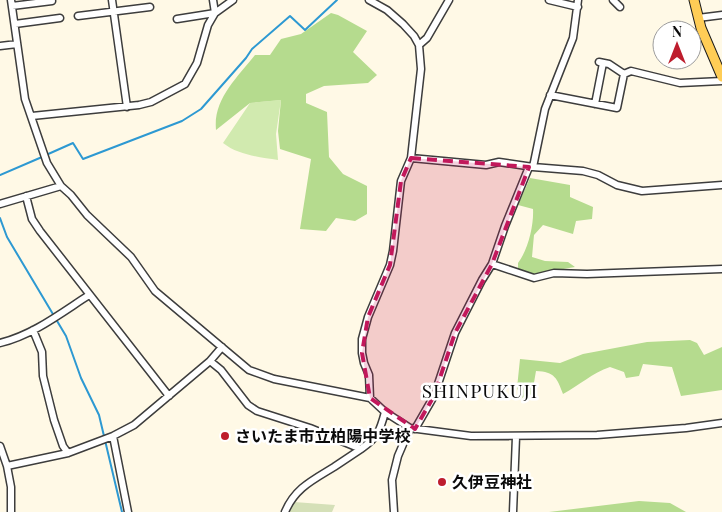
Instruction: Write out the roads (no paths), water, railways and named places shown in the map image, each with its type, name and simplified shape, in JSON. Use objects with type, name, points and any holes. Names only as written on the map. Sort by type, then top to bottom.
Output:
[{"type":"main road","points":[[694,0],[698,18],[722,77]]},
{"type":"street","points":[[112,0],[127,107]]},
{"type":"street","points":[[213,0],[215,13]]},
{"type":"street","points":[[32,116],[107,107],[127,107],[151,102],[185,84],[197,63],[208,25],[215,13],[233,0]]},
{"type":"street","points":[[369,0],[387,10],[403,24],[419,45],[421,69],[410,158],[401,181],[390,265],[368,317],[362,338],[364,364],[369,375],[370,398]]},
{"type":"street","points":[[419,45],[428,38],[449,0]]},
{"type":"street","points":[[394,512],[393,475],[398,456],[413,428],[434,396],[455,333],[492,264],[505,226],[531,167],[544,109],[573,38],[578,4],[549,0]]},
{"type":"street","points":[[614,0],[620,7]]},
{"type":"street","points":[[52,1],[12,3],[25,99],[47,163],[60,186],[71,195],[87,215],[130,257],[155,291],[174,309],[249,370],[274,379],[370,398],[385,412],[413,428],[471,436],[597,435],[686,428],[722,423]]},
{"type":"street","points":[[78,16],[150,7]]},
{"type":"street","points":[[177,19],[215,13]]},
{"type":"street","points":[[698,18],[722,15]]},
{"type":"street","points":[[15,24],[60,18]]},
{"type":"street","points":[[0,46],[17,44]]},
{"type":"street","points":[[595,104],[601,62],[609,64],[624,74]]},
{"type":"street","points":[[624,74],[631,71],[680,83],[722,82]]},
{"type":"street","points":[[550,95],[617,108],[624,74]]},
{"type":"street","points":[[410,158],[486,165],[499,162],[589,172],[617,185],[642,191],[722,185]]},
{"type":"street","points":[[0,204],[60,186]]},
{"type":"street","points":[[26,196],[32,219],[40,231],[169,396]]},
{"type":"street","points":[[492,264],[534,278],[554,273],[586,274],[722,269]]},
{"type":"street","points":[[0,343],[14,340],[33,330],[89,295]]},
{"type":"street","points":[[33,330],[42,352],[43,376],[54,420],[63,446],[68,452]]},
{"type":"street","points":[[8,466],[68,452],[113,436],[134,425],[210,361],[222,347]]},
{"type":"street","points":[[210,361],[221,370],[248,405],[257,411],[310,428],[361,449]]},
{"type":"street","points":[[286,512],[290,499],[310,481],[335,467],[376,437],[380,431],[385,412]]},
{"type":"street","points":[[113,436],[128,512]]},
{"type":"street","points":[[513,512],[516,437]]},
{"type":"street","points":[[0,446],[8,466],[11,487],[11,512]]},
{"type":"waterway","points":[[46,155],[73,143],[83,159],[182,121],[201,109],[252,49],[290,16],[305,30],[337,0]]},
{"type":"waterway","points":[[0,175],[42,157]]},
{"type":"waterway","points":[[0,218],[7,237],[66,336],[81,378],[99,415],[122,512]]},
{"type":"place","name":"さいたま市立柏陽中学校","points":[[225,436]]},
{"type":"place","name":"久伊豆神社","points":[[442,482]]},
{"type":"district","name":"SHINPUKUJI","points":[[480,391]]}]
